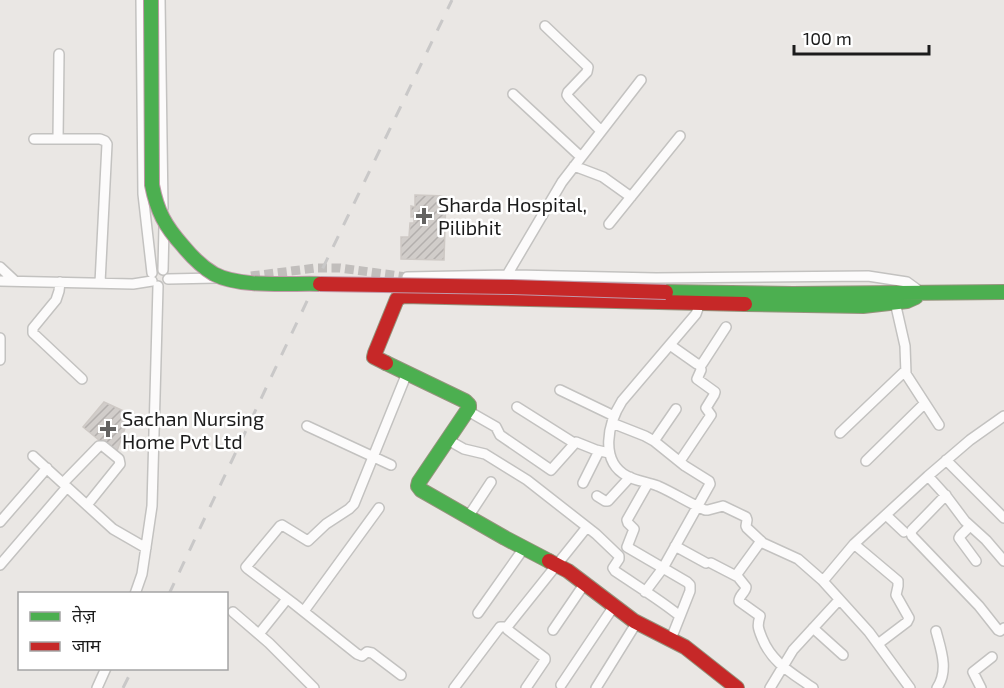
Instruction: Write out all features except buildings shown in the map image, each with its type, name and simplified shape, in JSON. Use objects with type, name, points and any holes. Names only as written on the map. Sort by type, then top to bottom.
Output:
[{"type":"main road","points":[[151,0],[152,185],[156,202],[160,216],[188,253],[220,276],[242,282],[259,283],[666,292],[794,294],[1004,292]]},
{"type":"main road","points":[[736,688],[690,651],[637,622],[585,583],[421,490],[418,486],[419,482],[469,408],[468,402],[376,359],[374,355],[397,298],[403,296],[863,306],[907,301],[923,293]]},
{"type":"street","points":[[136,592],[142,574],[152,506],[154,280],[143,194],[141,0]]},
{"type":"street","points":[[160,0],[163,270]]},
{"type":"street","points":[[545,26],[588,67],[587,72],[567,95],[602,131]]},
{"type":"street","points":[[58,139],[59,54]]},
{"type":"street","points":[[507,275],[556,190],[641,80]]},
{"type":"street","points":[[513,94],[581,157]]},
{"type":"street","points":[[609,224],[680,136]]},
{"type":"street","points":[[34,140],[100,139],[107,144],[100,283]]},
{"type":"street","points":[[574,166],[603,177],[631,197]]},
{"type":"street","points":[[0,267],[15,281]]},
{"type":"street","points":[[0,281],[133,284],[154,280],[165,284],[168,279],[167,274],[157,269],[154,280]]},
{"type":"street","points":[[407,277],[868,276],[907,282],[923,293]]},
{"type":"street","points":[[168,279],[242,277]]},
{"type":"street","points":[[60,282],[56,300],[33,328],[33,333],[82,379]]},
{"type":"street","points":[[895,302],[905,346],[906,375],[939,425]]},
{"type":"street","points":[[582,483],[604,452],[613,419],[622,401],[696,314],[700,303]]},
{"type":"street","points":[[680,461],[711,415],[706,408],[715,392],[697,379],[701,370],[700,365],[726,327]]},
{"type":"street","points":[[0,338],[0,360]]},
{"type":"street","points":[[670,345],[700,365]]},
{"type":"street","points":[[840,433],[905,371]]},
{"type":"street","points":[[401,675],[372,653],[367,652],[359,656],[248,569],[247,565],[280,526],[282,525],[308,541],[326,524],[352,507],[407,374]]},
{"type":"street","points":[[560,390],[654,441],[709,481],[710,484],[663,568],[645,592]]},
{"type":"street","points":[[866,461],[924,404]]},
{"type":"street","points":[[517,407],[574,443],[578,442],[604,452],[613,465],[630,477],[661,488],[708,510],[723,506],[746,517],[747,528],[761,541],[798,559],[823,581],[869,632],[910,688]]},
{"type":"street","points":[[654,441],[676,409]]},
{"type":"street","points":[[468,411],[496,427],[500,435],[551,470],[574,443]]},
{"type":"street","points":[[823,581],[854,544],[928,476],[978,434],[1004,417]]},
{"type":"street","points":[[307,426],[391,465]]},
{"type":"street","points":[[448,440],[464,449],[485,454],[527,480],[587,527],[619,556],[615,571],[661,600],[680,616]]},
{"type":"street","points":[[0,565],[65,485],[99,446],[103,446],[119,459],[120,464],[87,506]]},
{"type":"street","points":[[33,456],[112,529],[146,548]]},
{"type":"street","points":[[946,460],[1004,518]]},
{"type":"street","points":[[0,522],[47,468]]},
{"type":"street","points":[[928,476],[970,526],[1003,558]]},
{"type":"street","points":[[597,496],[608,501],[630,477]]},
{"type":"street","points":[[468,517],[491,482]]},
{"type":"street","points":[[648,483],[627,520],[627,523],[634,529],[627,546],[690,585],[690,591],[671,639]]},
{"type":"street","points":[[946,495],[912,530],[912,536],[979,606],[998,630],[1004,628]]},
{"type":"street","points":[[304,611],[379,508]]},
{"type":"street","points":[[886,515],[904,532]]},
{"type":"street","points":[[970,526],[959,538],[976,561]]},
{"type":"street","points":[[507,627],[587,527]]},
{"type":"street","points":[[738,577],[737,574],[761,541]]},
{"type":"street","points":[[854,544],[898,581],[896,595],[909,618],[878,644]]},
{"type":"street","points":[[675,546],[738,577],[747,587],[739,601],[759,614],[758,627],[772,657],[813,688]]},
{"type":"street","points":[[478,613],[524,548]]},
{"type":"street","points":[[553,630],[585,583]]},
{"type":"street","points":[[259,634],[287,598]]},
{"type":"street","points":[[770,688],[793,650],[839,600]]},
{"type":"street","points":[[561,685],[614,606]]},
{"type":"street","points":[[232,612],[259,634],[314,688]]},
{"type":"street","points":[[596,688],[637,622]]},
{"type":"street","points":[[454,688],[500,627],[507,627]]},
{"type":"street","points":[[507,627],[545,658],[526,688]]},
{"type":"street","points":[[813,627],[843,655]]},
{"type":"street","points":[[936,631],[943,660],[942,680],[937,688]]},
{"type":"street","points":[[981,688],[973,672],[992,657]]},
{"type":"street","points":[[97,688],[106,670]]},
{"type":"tunnel","points":[[251,276],[316,268],[340,268],[407,277]]},
{"type":"railway","points":[[170,592],[452,0]]},
{"type":"railway","points":[[123,688],[132,670]]},
{"type":"traffic: fast","points":[[151,0],[152,185],[156,203],[167,225],[197,262],[214,274],[251,283],[320,284]]},
{"type":"traffic: fast","points":[[666,292],[793,294],[1004,292]]},
{"type":"traffic: fast","points":[[745,304],[863,306],[907,301],[916,297]]},
{"type":"traffic: fast","points":[[386,363],[469,405],[419,482],[418,486],[421,490],[549,561]]},
{"type":"traffic: jam","points":[[320,284],[666,292]]},
{"type":"traffic: jam","points":[[386,363],[374,357],[375,353],[397,299],[403,296],[745,304]]},
{"type":"traffic: jam","points":[[549,561],[568,571],[634,621],[685,647],[737,688]]},
{"type":"place","name":"Sharda Hospital, Pilibhit","points":[[424,216]]},
{"type":"place","name":"Sachan Nursing Home Pvt Ltd","points":[[108,429]]}]
